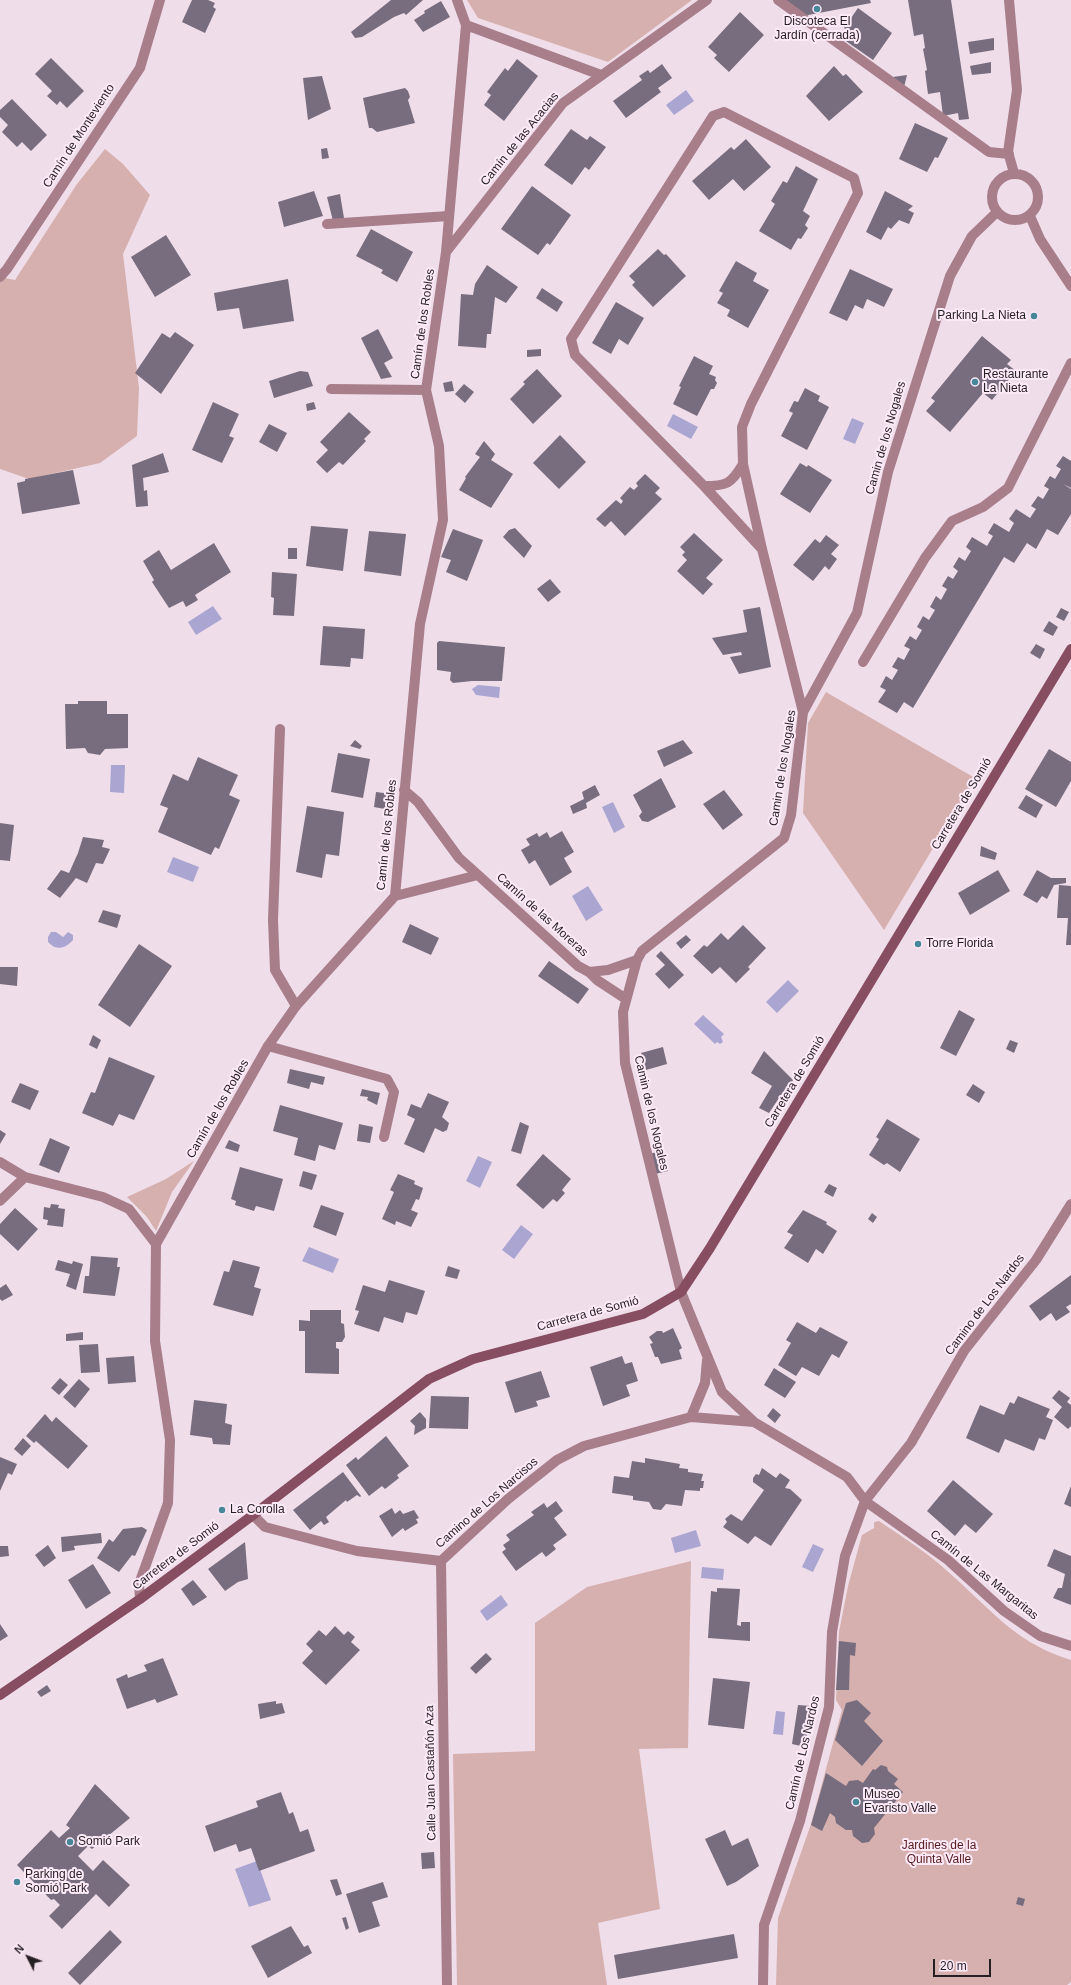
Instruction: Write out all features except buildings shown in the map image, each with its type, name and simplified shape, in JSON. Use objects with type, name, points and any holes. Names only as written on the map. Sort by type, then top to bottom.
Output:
[{"type":"street","name":"Camín de Monteviento","points":[[0,277],[8,268],[140,68],[160,0]]},
{"type":"street","name":"Camín de los Robles","points":[[140,1599],[139,1584],[168,1502],[170,1440],[155,1341],[156,1244],[268,1046],[296,1006],[395,896],[420,624],[443,520],[439,446],[426,390],[446,252],[466,25],[457,0]]},
{"type":"street","name":"Camín de las Acacias","points":[[446,252],[563,103],[707,0]]},
{"type":"street","points":[[778,0],[988,152],[1009,154]]},
{"type":"street","points":[[1009,0],[1017,90],[1009,154],[1014,173]]},
{"type":"street","points":[[466,25],[601,75]]},
{"type":"street","points":[[762,549],[704,486],[575,355],[571,339],[713,116],[724,112],[854,178],[858,193],[751,404],[742,428],[742,464],[803,712]]},
{"type":"street","points":[[1014,173],[1029,177],[1038,189],[1038,204],[1030,216],[1018,221],[1006,219],[997,212],[992,200],[994,187],[1002,177],[1014,173]]},
{"type":"street","name":"Camin de los Nogales","points":[[754,1422],[722,1392],[681,1292],[624,1063],[623,1012],[637,960],[642,951],[784,838],[791,815],[803,712],[857,613],[888,472],[950,276],[972,236],[997,212]]},
{"type":"street","points":[[327,224],[449,216]]},
{"type":"street","points":[[1030,216],[1040,239],[1071,286]]},
{"type":"street","points":[[863,662],[925,558],[952,521],[983,507],[1008,488],[1071,363]]},
{"type":"street","points":[[331,389],[426,390]]},
{"type":"street","points":[[704,486],[723,486],[736,476],[742,464]]},
{"type":"street","name":"Carretera de Somió","points":[[0,1695],[140,1599],[253,1515],[429,1379],[472,1359],[643,1314],[681,1292],[710,1248],[1071,650]]},
{"type":"street","points":[[280,729],[273,920],[275,970],[296,1006]]},
{"type":"street","name":"Camín de las Moreras","points":[[404,790],[418,802],[459,858],[578,966],[589,972],[608,970],[637,960]]},
{"type":"street","name":"Camín de las Moreras","points":[[395,896],[478,875]]},
{"type":"street","points":[[589,972],[597,980],[626,999]]},
{"type":"street","points":[[268,1046],[387,1079],[394,1092],[384,1137]]},
{"type":"street","points":[[0,1162],[25,1177],[103,1197],[128,1210],[156,1244]]},
{"type":"street","points":[[0,1201],[25,1177]]},
{"type":"street","name":"Camino de Los Nardos","points":[[865,1501],[911,1443],[964,1351],[1036,1260],[1071,1204]]},
{"type":"street","points":[[691,1417],[705,1383],[707,1358]]},
{"type":"street","name":"Camino de Los Narcisos","points":[[253,1515],[265,1527],[357,1550],[440,1561],[508,1499],[557,1460],[584,1446],[691,1417],[754,1422]]},
{"type":"street","name":"Camín de Las Margaritas","points":[[754,1422],[847,1477],[865,1501],[948,1560],[1004,1611],[1040,1636],[1071,1646]]},
{"type":"street","name":"Camín de Los Nardos","points":[[763,1985],[764,1925],[800,1821],[829,1707],[832,1632],[842,1571],[845,1556],[865,1501]]},
{"type":"street","name":"Calle Juan Castañón Aza","points":[[440,1561],[447,1985]]},
{"type":"green space","points":[[467,0],[692,0],[608,62],[478,18]]},
{"type":"green space","points":[[105,149],[123,164],[150,195],[123,254],[139,388],[137,436],[100,463],[29,479],[0,469],[0,277],[15,280],[77,184]]},
{"type":"green space","points":[[826,692],[975,778],[884,930],[803,813],[808,723]]},
{"type":"green space","points":[[194,1161],[172,1192],[156,1231],[147,1217],[127,1197],[166,1179]]},
{"type":"green space","name":"Jardines de la Quinta Valle","points":[[879,1521],[937,1562],[995,1615],[1021,1636],[1052,1653],[1071,1660],[1071,1982],[1067,1985],[776,1985],[778,1918],[811,1824],[842,1710],[836,1700],[839,1632],[848,1586],[862,1535],[874,1528],[874,1522]]},
{"type":"green space","points":[[691,1561],[688,1748],[639,1749],[660,1909],[598,1923],[607,1985],[457,1985],[453,1754],[535,1751],[535,1623],[587,1587]]},
{"type":"shaded area","points":[[686,90],[694,101],[674,115],[666,105]]},
{"type":"shaded area","points":[[673,414],[698,427],[691,439],[667,426]]},
{"type":"shaded area","points":[[852,418],[864,423],[855,444],[843,439]]},
{"type":"shaded area","points":[[213,606],[222,619],[196,635],[188,622]]},
{"type":"shaded area","points":[[478,685],[500,687],[499,698],[476,695],[472,689]]},
{"type":"shaded area","points":[[111,765],[125,765],[124,793],[110,792]]},
{"type":"shaded area","points":[[613,802],[625,827],[614,833],[602,807]]},
{"type":"shaded area","points":[[173,857],[199,867],[193,882],[167,872]]},
{"type":"shaded area","points":[[588,886],[603,910],[586,921],[572,896]]},
{"type":"shaded area","points":[[51,932],[56,932],[63,937],[68,932],[73,935],[73,940],[64,947],[54,947],[48,942],[48,937]]},
{"type":"shaded area","points":[[788,980],[799,991],[777,1013],[766,1002]]},
{"type":"shaded area","points":[[703,1015],[724,1034],[721,1037],[723,1042],[720,1044],[717,1042],[715,1044],[694,1024]]},
{"type":"shaded area","points":[[478,1156],[492,1162],[480,1188],[466,1181]]},
{"type":"shaded area","points":[[521,1225],[533,1234],[514,1259],[502,1250]]},
{"type":"shaded area","points":[[309,1247],[339,1259],[333,1273],[302,1261]]},
{"type":"shaded area","points":[[696,1530],[701,1546],[675,1553],[671,1538]]},
{"type":"shaded area","points":[[813,1544],[824,1549],[813,1572],[802,1567]]},
{"type":"shaded area","points":[[702,1567],[724,1569],[723,1580],[701,1578]]},
{"type":"shaded area","points":[[501,1595],[508,1605],[487,1621],[480,1611]]},
{"type":"shaded area","points":[[776,1711],[785,1712],[783,1735],[773,1734]]},
{"type":"shaded area","points":[[257,1861],[271,1900],[249,1907],[235,1869]]},
{"type":"place","name":"Discoteca El Jardín (cerrada)","points":[[817,9]]},
{"type":"place","name":"Parking La Nieta","points":[[1034,316]]},
{"type":"place","name":"Restaurante La Nieta","points":[[975,382]]},
{"type":"place","name":"Torre Florida","points":[[918,944]]},
{"type":"place","name":"La Corolla","points":[[222,1510]]},
{"type":"place","name":"Museo Evaristo Valle","points":[[856,1802]]},
{"type":"place","name":"Somió Park","points":[[70,1842]]},
{"type":"place","name":"Parking de Somió Park","points":[[17,1882]]}]
